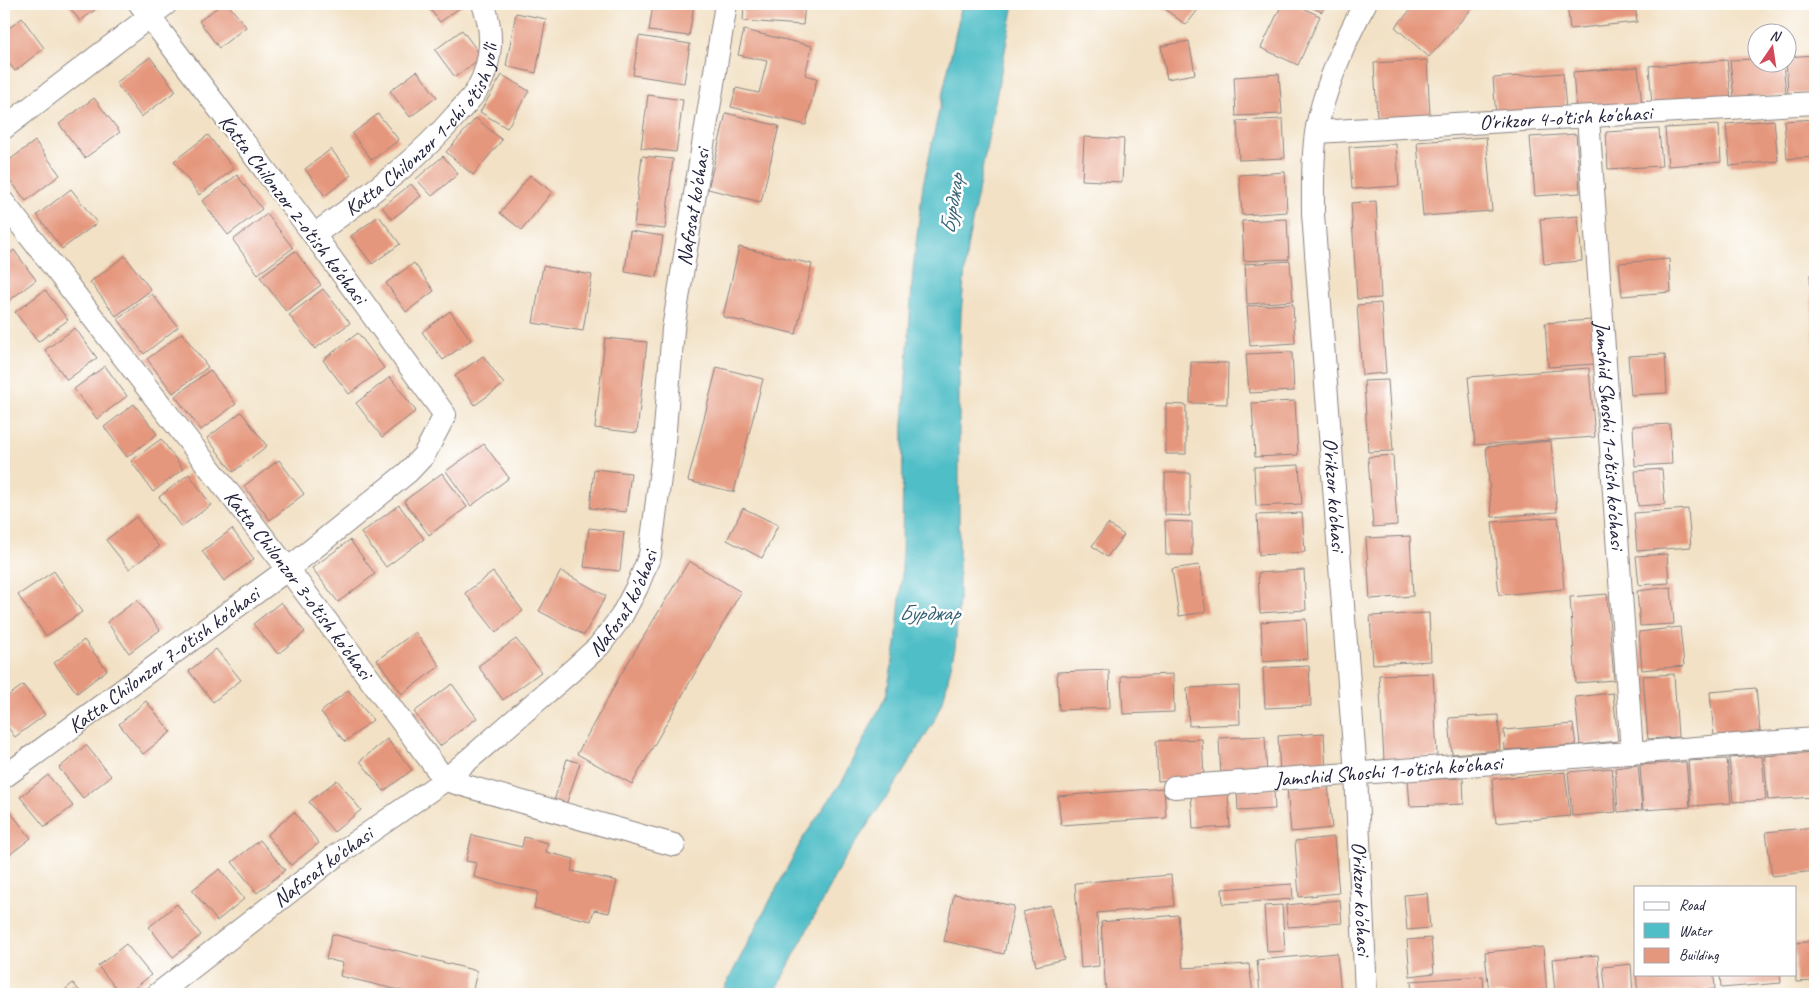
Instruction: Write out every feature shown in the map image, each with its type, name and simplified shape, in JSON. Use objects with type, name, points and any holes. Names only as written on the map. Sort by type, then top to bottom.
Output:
[{"type":"street","name":"Katta Chilonzor 1-chi o'tish yo'li","points":[[314,235],[405,167],[446,126],[478,89],[491,54],[488,16],[483,4]]},
{"type":"street","name":"Nafosat ko'chasi","points":[[158,994],[334,857],[445,780],[599,646],[621,617],[637,587],[650,555],[663,454],[673,329],[726,4]]},
{"type":"street","name":"O'rikzor ko'chasi","points":[[1365,4],[1332,81],[1316,132],[1312,173],[1313,214],[1356,774],[1366,994]]},
{"type":"street","name":"Katta Chilonzor 2-o'tish ko'chasi","points":[[152,8],[445,415]]},
{"type":"street","points":[[4,128],[152,8]]},
{"type":"street","name":"O'rikzor 4-o'tish ko'chasi","points":[[1316,132],[1815,103]]},
{"type":"street","name":"Jamshid Shoshi 1-o'tish ko'chasi","points":[[1588,117],[1632,753]]},
{"type":"street","name":"Katta Chilonzor 3-o'tish ko'chasi","points":[[4,203],[288,569],[445,780]]},
{"type":"street","name":"Katta Chilonzor 7-o'tish ko'chasi","points":[[6,769],[288,569],[408,472],[424,455],[445,415]]},
{"type":"street","name":"Jamshid Shoshi 1-o'tish ko'chasi","points":[[1174,787],[1815,739]]},
{"type":"street","points":[[445,780],[674,845]]},
{"type":"water","name":"Бурджар","points":[[962,4],[1014,4],[967,248],[961,313],[959,376],[959,599],[955,648],[944,697],[933,723],[902,774],[841,864],[774,994],[721,994],[803,838],[843,780],[886,696],[896,645],[902,573],[903,424],[913,270],[923,185]]},
{"type":"building","points":[[67,4],[103,4],[80,21]]},
{"type":"building","points":[[222,4],[228,4],[246,27],[219,48],[199,21]]},
{"type":"building","points":[[426,4],[465,4],[440,22]]},
{"type":"building","points":[[653,4],[694,4],[689,36],[649,31]]},
{"type":"building","points":[[744,4],[805,4],[803,25],[743,21]]},
{"type":"building","points":[[1163,4],[1198,4],[1201,6],[1186,25],[1161,6]]},
{"type":"building","points":[[1282,4],[1294,4],[1320,16],[1298,65],[1261,48]]},
{"type":"building","points":[[1304,4],[1326,4],[1322,12]]},
{"type":"building","points":[[1416,4],[1476,4],[1429,57],[1395,27]]},
{"type":"building","points":[[1567,4],[1635,4],[1637,22],[1570,29]]},
{"type":"building","points":[[516,13],[546,19],[536,73],[506,66]]},
{"type":"building","points":[[22,18],[44,48],[15,71],[4,57],[4,32]]},
{"type":"building","points":[[462,30],[482,57],[455,77],[435,50]]},
{"type":"building","points":[[744,30],[812,46],[805,75],[817,78],[806,125],[731,107],[736,88],[759,93],[767,61],[738,55]]},
{"type":"building","points":[[639,36],[690,44],[684,83],[633,75]]},
{"type":"building","points":[[1189,41],[1195,74],[1167,79],[1161,46]]},
{"type":"building","points":[[1815,55],[1815,92],[1788,94],[1787,72],[1796,72],[1796,56]]},
{"type":"building","points":[[150,57],[176,91],[141,117],[116,83]]},
{"type":"building","points":[[1746,59],[1746,72],[1784,72],[1786,95],[1734,99],[1730,60]]},
{"type":"building","points":[[1427,60],[1430,116],[1377,118],[1374,63]]},
{"type":"building","points":[[1727,60],[1731,99],[1652,105],[1649,66]]},
{"type":"building","points":[[1638,67],[1642,106],[1576,110],[1573,72]]},
{"type":"building","points":[[417,71],[437,97],[410,117],[390,91]]},
{"type":"building","points":[[1563,73],[1566,111],[1496,117],[1493,78]]},
{"type":"building","points":[[1279,74],[1282,114],[1236,116],[1234,77]]},
{"type":"building","points":[[502,75],[529,91],[507,128],[480,112]]},
{"type":"building","points":[[648,95],[683,100],[676,152],[641,148]]},
{"type":"building","points":[[94,98],[120,132],[85,158],[59,124]]},
{"type":"building","points":[[726,113],[779,126],[761,202],[708,189]]},
{"type":"building","points":[[378,114],[399,140],[372,160],[352,134]]},
{"type":"building","points":[[476,118],[502,140],[473,175],[446,152]]},
{"type":"building","points":[[1283,119],[1285,158],[1239,160],[1237,121]]},
{"type":"building","points":[[1815,119],[1815,157],[1787,159],[1784,121]]},
{"type":"building","points":[[1774,120],[1778,161],[1730,166],[1726,124]]},
{"type":"building","points":[[1719,125],[1721,162],[1668,166],[1665,128]]},
{"type":"building","points":[[1659,129],[1662,166],[1608,169],[1606,132]]},
{"type":"building","points":[[1576,134],[1580,193],[1535,196],[1530,137]]},
{"type":"building","points":[[208,135],[234,169],[199,195],[174,161]]},
{"type":"building","points":[[1084,137],[1124,139],[1122,182],[1082,180]]},
{"type":"building","points":[[1486,137],[1492,211],[1423,216],[1417,142]]},
{"type":"building","points":[[35,141],[60,175],[26,201],[4,172],[4,164]]},
{"type":"building","points":[[1396,144],[1399,186],[1352,189],[1349,147]]},
{"type":"building","points":[[331,149],[351,175],[325,196],[305,169]]},
{"type":"building","points":[[443,156],[458,174],[432,196],[416,179]]},
{"type":"building","points":[[642,156],[673,159],[665,229],[634,226]]},
{"type":"building","points":[[1285,172],[1287,212],[1242,215],[1239,175]]},
{"type":"building","points":[[237,175],[262,209],[228,235],[202,201]]},
{"type":"building","points":[[530,175],[552,192],[522,230],[500,213]]},
{"type":"building","points":[[411,184],[421,196],[392,219],[382,207]]},
{"type":"building","points":[[71,189],[97,223],[62,249],[37,215]]},
{"type":"building","points":[[1376,201],[1381,298],[1357,299],[1351,203]]},
{"type":"building","points":[[267,214],[293,248],[258,274],[233,240]]},
{"type":"building","points":[[379,216],[400,244],[372,264],[351,236]]},
{"type":"building","points":[[1578,216],[1582,261],[1544,264],[1540,219]]},
{"type":"building","points":[[1287,219],[1289,259],[1244,261],[1242,221]]},
{"type":"building","points":[[630,231],[663,236],[657,277],[625,272]]},
{"type":"building","points":[[739,247],[812,264],[796,334],[723,317]]},
{"type":"building","points":[[14,250],[36,280],[6,303],[4,300],[4,258]]},
{"type":"building","points":[[295,251],[321,285],[286,311],[260,277]]},
{"type":"building","points":[[125,256],[151,290],[116,316],[90,282]]},
{"type":"building","points":[[1669,259],[1671,292],[1622,296],[1619,263]]},
{"type":"building","points":[[1290,261],[1293,301],[1247,304],[1245,264]]},
{"type":"building","points":[[414,263],[434,291],[406,312],[386,283]]},
{"type":"building","points":[[543,266],[592,275],[583,331],[533,323]]},
{"type":"building","points":[[1810,275],[1815,275],[1815,347],[1814,347]]},
{"type":"building","points":[[323,289],[350,323],[315,349],[289,315]]},
{"type":"building","points":[[45,290],[68,320],[38,342],[15,312]]},
{"type":"building","points":[[152,294],[178,327],[144,354],[118,319]]},
{"type":"building","points":[[1381,303],[1386,373],[1362,375],[1357,305]]},
{"type":"building","points":[[1293,304],[1295,343],[1250,346],[1247,306]]},
{"type":"building","points":[[450,311],[471,340],[443,360],[422,332]]},
{"type":"building","points":[[1592,320],[1595,364],[1548,367],[1545,323]]},
{"type":"building","points":[[75,328],[97,358],[67,380],[45,350]]},
{"type":"building","points":[[182,333],[208,367],[173,393],[147,359]]},
{"type":"building","points":[[358,333],[384,368],[349,394],[323,360]]},
{"type":"building","points":[[605,338],[647,342],[637,433],[595,428]]},
{"type":"building","points":[[1292,352],[1294,391],[1249,393],[1246,354]]},
{"type":"building","points":[[1665,354],[1667,393],[1631,395],[1628,356]]},
{"type":"building","points":[[483,356],[504,384],[475,405],[455,376]]},
{"type":"building","points":[[1191,362],[1228,363],[1227,404],[1190,403]]},
{"type":"building","points":[[105,366],[127,396],[97,419],[74,389]]},
{"type":"building","points":[[717,367],[763,379],[734,492],[688,481]]},
{"type":"building","points":[[1589,368],[1595,437],[1475,445],[1468,377]]},
{"type":"building","points":[[210,370],[236,404],[201,430],[175,396]]},
{"type":"building","points":[[390,377],[416,411],[382,437],[356,403]]},
{"type":"building","points":[[1388,380],[1393,451],[1368,452],[1364,381]]},
{"type":"building","points":[[1295,401],[1298,455],[1255,457],[1252,403]]},
{"type":"building","points":[[134,404],[157,434],[127,457],[104,427]]},
{"type":"building","points":[[1166,404],[1186,405],[1186,454],[1166,454]]},
{"type":"building","points":[[241,412],[267,446],[233,472],[207,438]]},
{"type":"building","points":[[1670,424],[1672,464],[1635,466],[1633,426]]},
{"type":"building","points":[[161,439],[183,469],[153,492],[131,461]]},
{"type":"building","points":[[1551,441],[1557,512],[1492,517],[1486,447]]},
{"type":"building","points":[[484,444],[509,478],[471,506],[446,471]]},
{"type":"building","points":[[1393,455],[1397,525],[1373,527],[1368,457]]},
{"type":"building","points":[[279,460],[304,494],[270,520],[244,486]]},
{"type":"building","points":[[1299,465],[1302,504],[1256,506],[1254,467]]},
{"type":"building","points":[[594,469],[631,473],[626,512],[590,508]]},
{"type":"building","points":[[1662,469],[1665,504],[1638,506],[1635,471]]},
{"type":"building","points":[[442,473],[467,507],[429,535],[404,501]]},
{"type":"building","points":[[1165,473],[1190,473],[1190,516],[1165,515]]},
{"type":"building","points":[[189,474],[211,505],[181,527],[159,497]]},
{"type":"building","points":[[399,505],[424,539],[386,567],[361,533]]},
{"type":"building","points":[[743,508],[778,525],[762,558],[727,540]]},
{"type":"building","points":[[1688,509],[1691,547],[1637,551],[1634,513]]},
{"type":"building","points":[[1302,513],[1305,552],[1259,555],[1257,515]]},
{"type":"building","points":[[136,517],[159,547],[129,569],[106,540]]},
{"type":"building","points":[[1558,517],[1564,589],[1499,595],[1492,522]]},
{"type":"building","points":[[1165,521],[1192,522],[1192,555],[1166,555]]},
{"type":"building","points":[[1108,524],[1124,535],[1107,557],[1092,546]]},
{"type":"building","points":[[589,528],[624,532],[620,571],[584,567]]},
{"type":"building","points":[[232,529],[254,559],[224,581],[202,551]]},
{"type":"building","points":[[1410,536],[1413,596],[1370,599],[1366,538]]},
{"type":"building","points":[[350,540],[375,574],[338,602],[312,568]]},
{"type":"building","points":[[1667,554],[1669,583],[1639,585],[1636,556]]},
{"type":"building","points":[[689,561],[741,592],[632,784],[577,754],[620,676]]},
{"type":"building","points":[[1199,565],[1206,612],[1179,616],[1172,569]]},
{"type":"building","points":[[1304,570],[1306,610],[1260,613],[1258,573]]},
{"type":"building","points":[[54,571],[82,612],[46,636],[18,595]]},
{"type":"building","points":[[561,571],[606,596],[584,635],[539,611]]},
{"type":"building","points":[[493,572],[523,611],[496,632],[465,593]]},
{"type":"building","points":[[1671,587],[1674,624],[1640,626],[1637,591]]},
{"type":"building","points":[[1607,594],[1614,680],[1576,683],[1570,597]]},
{"type":"building","points":[[137,600],[160,630],[129,653],[107,622]]},
{"type":"building","points":[[281,602],[305,632],[278,654],[253,624]]},
{"type":"building","points":[[1429,613],[1431,661],[1373,664],[1370,616]]},
{"type":"building","points":[[1306,619],[1308,659],[1263,662],[1261,622]]},
{"type":"building","points":[[1680,627],[1684,666],[1642,670],[1639,632]]},
{"type":"building","points":[[415,632],[440,666],[402,694],[377,660]]},
{"type":"building","points":[[516,639],[541,672],[503,700],[478,666]]},
{"type":"building","points":[[84,640],[107,670],[77,693],[54,663]]},
{"type":"building","points":[[216,649],[241,680],[213,702],[189,671]]},
{"type":"building","points":[[1309,666],[1311,706],[1265,708],[1263,668]]},
{"type":"building","points":[[1109,670],[1110,708],[1059,710],[1057,672]]},
{"type":"building","points":[[1433,673],[1437,757],[1384,760],[1379,675]]},
{"type":"building","points":[[1173,674],[1174,712],[1123,714],[1121,676]]},
{"type":"building","points":[[1674,674],[1678,737],[1648,739],[1643,676]]},
{"type":"building","points":[[452,684],[477,718],[440,746],[414,712]]},
{"type":"building","points":[[23,685],[45,715],[15,737],[4,722],[4,699]]},
{"type":"building","points":[[1239,686],[1240,724],[1189,726],[1187,688]]},
{"type":"building","points":[[1756,688],[1760,732],[1714,736],[1710,692]]},
{"type":"building","points":[[348,690],[373,720],[345,742],[321,712]]},
{"type":"building","points":[[1613,693],[1618,741],[1580,745],[1575,697]]},
{"type":"building","points":[[146,701],[171,732],[143,754],[119,724]]},
{"type":"building","points":[[1498,715],[1500,750],[1452,754],[1449,718]]},
{"type":"building","points":[[1573,724],[1576,745],[1505,750],[1504,730]]},
{"type":"building","points":[[1324,733],[1326,773],[1280,775],[1278,736]]},
{"type":"building","points":[[1265,736],[1267,776],[1221,778],[1219,738]]},
{"type":"building","points":[[387,739],[412,770],[384,791],[360,761]]},
{"type":"building","points":[[1202,739],[1204,778],[1158,781],[1156,741]]},
{"type":"building","points":[[86,745],[111,776],[83,798],[59,768]]},
{"type":"building","points":[[1815,752],[1815,797],[1768,800],[1764,756]]},
{"type":"building","points":[[1762,756],[1766,800],[1733,802],[1729,758]]},
{"type":"building","points":[[567,759],[580,763],[565,808],[553,804]]},
{"type":"building","points":[[1727,759],[1731,803],[1691,806],[1688,761]]},
{"type":"building","points":[[1686,762],[1690,807],[1643,810],[1640,765]]},
{"type":"building","points":[[1638,765],[1642,810],[1618,812],[1615,768]]},
{"type":"building","points":[[1612,768],[1616,812],[1572,816],[1568,772]]},
{"type":"building","points":[[1565,772],[1570,816],[1496,823],[1492,779]]},
{"type":"building","points":[[48,775],[73,806],[45,827],[20,797]]},
{"type":"building","points":[[1463,778],[1464,804],[1410,806],[1408,780]]},
{"type":"building","points":[[337,780],[361,810],[334,832],[309,802]]},
{"type":"building","points":[[1328,784],[1332,828],[1291,832],[1287,788]]},
{"type":"building","points":[[1164,788],[1166,818],[1061,825],[1058,796]]},
{"type":"building","points":[[1274,788],[1275,809],[1238,811],[1237,790]]},
{"type":"building","points":[[1228,790],[1230,827],[1193,829],[1191,792]]},
{"type":"building","points":[[6,807],[31,838],[4,859],[4,809]]},
{"type":"building","points":[[294,812],[319,843],[291,865],[267,835]]},
{"type":"building","points":[[1815,827],[1815,871],[1772,876],[1766,832]]},
{"type":"building","points":[[472,835],[522,847],[524,837],[548,843],[546,852],[574,859],[571,871],[617,881],[609,913],[594,910],[591,921],[534,908],[538,892],[474,877],[477,863],[466,861]]},
{"type":"building","points":[[1334,837],[1339,893],[1299,897],[1295,841]]},
{"type":"building","points":[[260,840],[285,870],[257,893],[232,862]]},
{"type":"building","points":[[220,869],[244,899],[217,921],[192,890]]},
{"type":"building","points":[[1171,875],[1174,906],[1097,913],[1099,966],[1081,968],[1075,883]]},
{"type":"building","points":[[1292,884],[1293,899],[1223,904],[1222,889]]},
{"type":"building","points":[[1427,893],[1430,928],[1407,930],[1404,895]]},
{"type":"building","points":[[954,894],[1014,906],[1004,954],[944,941]]},
{"type":"building","points":[[1340,900],[1342,923],[1288,927],[1286,905]]},
{"type":"building","points":[[177,904],[201,935],[173,957],[149,927]]},
{"type":"building","points":[[1050,905],[1064,959],[1036,966],[1023,912]]},
{"type":"building","points":[[1282,905],[1285,951],[1267,952],[1264,906]]},
{"type":"building","points":[[1178,915],[1183,968],[1249,964],[1253,994],[1106,994],[1101,922]]},
{"type":"building","points":[[332,934],[477,971],[472,994],[415,994],[340,976],[343,963],[326,959]]},
{"type":"building","points":[[1431,938],[1434,973],[1410,976],[1407,940]]},
{"type":"building","points":[[1815,941],[1815,981],[1796,982],[1796,943]]},
{"type":"building","points":[[126,944],[151,975],[127,994],[121,994],[98,966]]},
{"type":"building","points":[[1543,947],[1547,994],[1489,994],[1485,952]]},
{"type":"building","points":[[1337,953],[1341,994],[1260,994],[1257,960]]},
{"type":"building","points":[[1598,955],[1601,994],[1555,994],[1552,959]]},
{"type":"building","points":[[1631,964],[1633,994],[1606,994],[1603,967]]},
{"type":"building","points":[[1483,976],[1484,994],[1412,994],[1411,981]]},
{"type":"building","points":[[1636,976],[1714,976],[1715,989],[1638,994]]},
{"type":"building","points":[[1720,976],[1780,976],[1781,983],[1721,988]]},
{"type":"building","points":[[73,983],[82,994],[60,994]]}]
